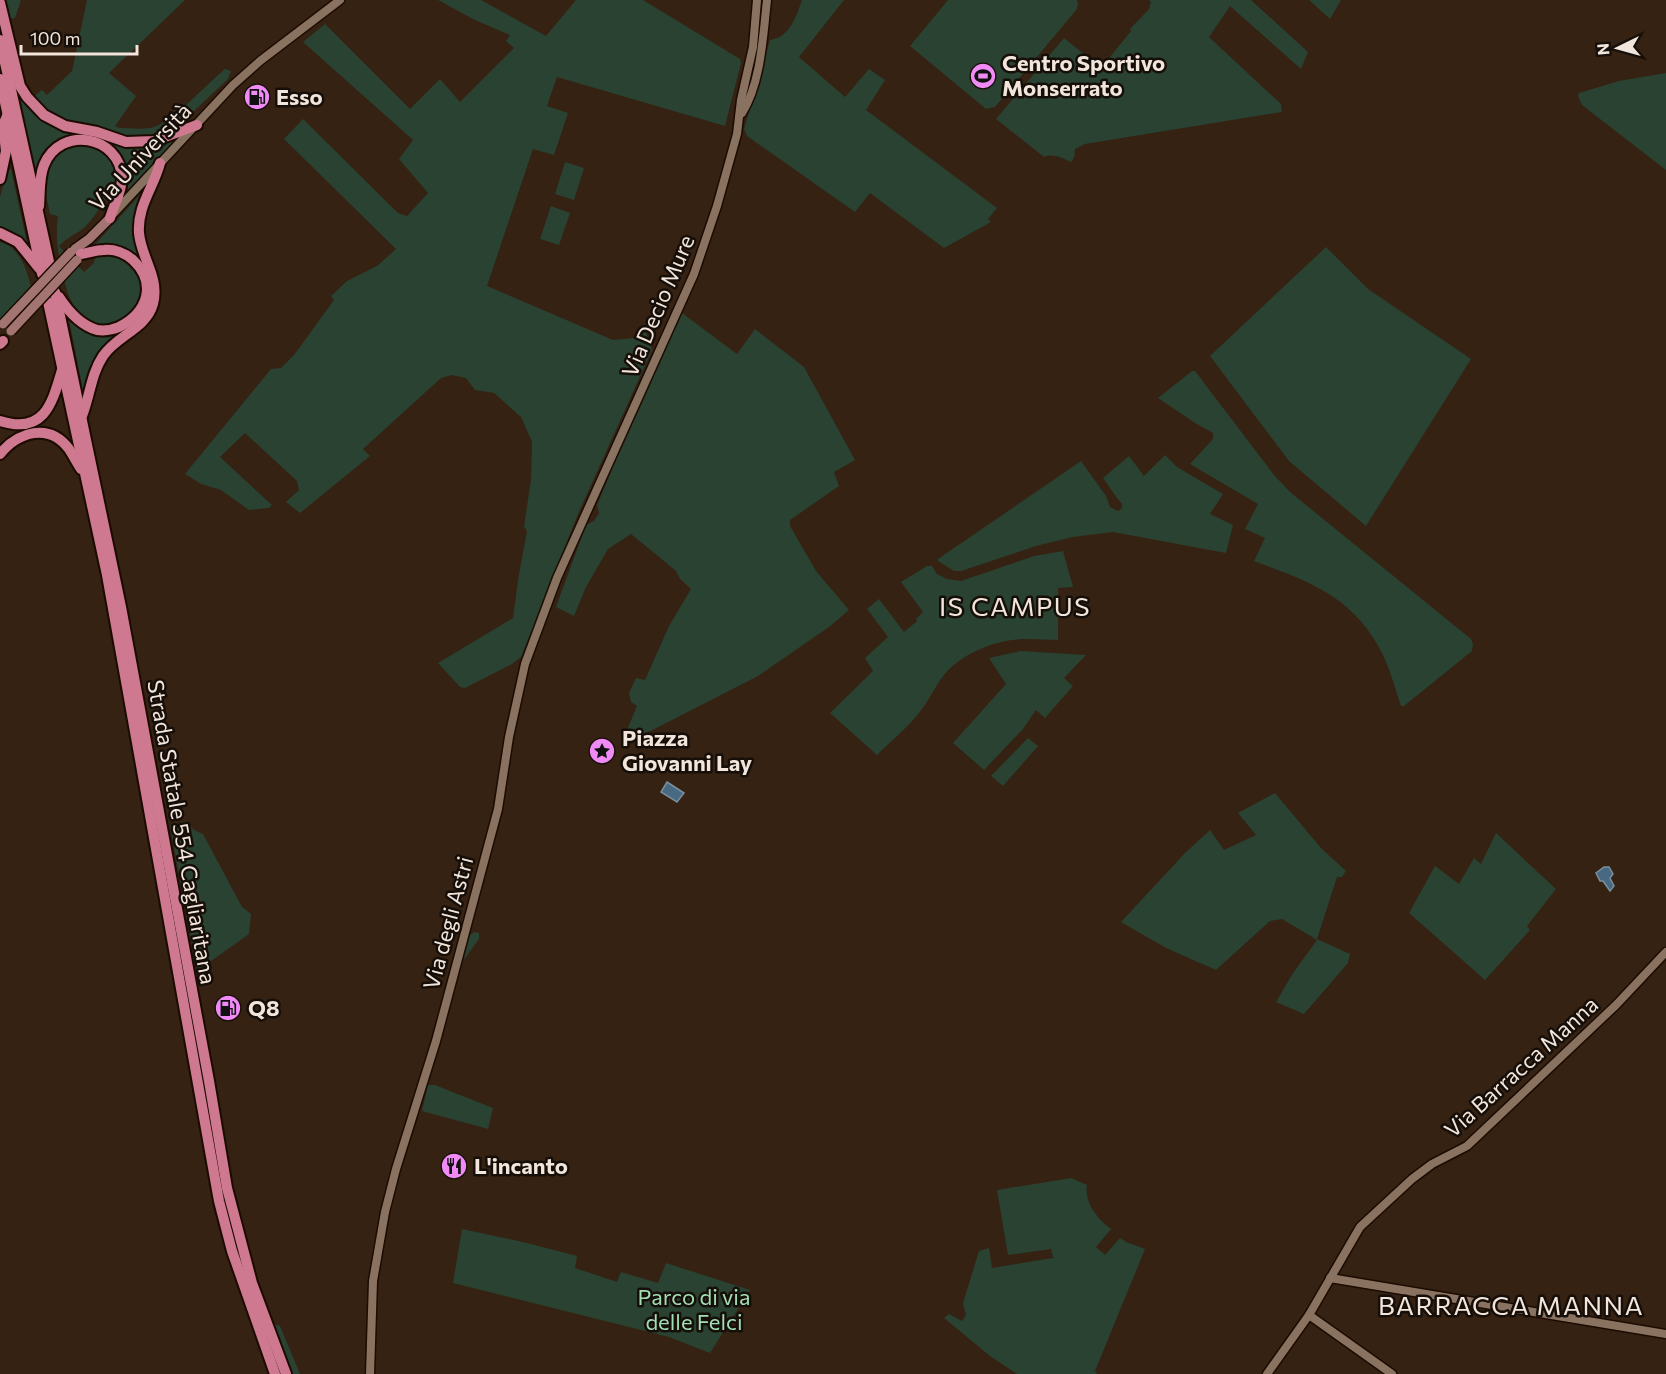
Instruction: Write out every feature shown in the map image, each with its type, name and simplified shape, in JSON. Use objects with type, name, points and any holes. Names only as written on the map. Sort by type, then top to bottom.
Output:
[{"type":"highway","points":[[0,3],[20,86],[27,98],[44,115],[65,126],[97,132],[126,142],[154,141],[197,125]]},
{"type":"highway","points":[[0,40],[38,215],[44,270]]},
{"type":"highway","points":[[0,79],[44,270]]},
{"type":"highway","points":[[0,179],[6,151],[3,125],[8,114]]},
{"type":"highway","points":[[38,215],[43,166],[51,153],[64,142],[82,138],[95,140],[107,148],[118,160],[122,177],[121,189],[110,218]]},
{"type":"highway","points":[[82,417],[96,370],[104,355],[114,343],[137,328],[152,307],[154,285],[139,233],[143,201],[158,174],[160,163]]},
{"type":"highway","points":[[0,233],[18,242],[44,270]]},
{"type":"highway","name":"Strada Statale 554 Cagliaritana","points":[[77,254],[105,249],[118,251],[128,255],[134,261],[146,280],[145,303],[138,315],[113,329],[98,330],[76,318],[56,293],[121,607],[219,1139],[226,1188],[252,1283],[286,1374]]},
{"type":"highway","name":"Strada Statale 554 Cagliaritana","points":[[48,302],[106,575],[219,1201],[232,1251],[275,1374]]},
{"type":"highway","points":[[0,422],[22,425],[41,416],[52,403],[62,366]]},
{"type":"highway","points":[[0,454],[20,436],[48,435],[69,448],[86,478]]},
{"type":"highway","points":[[185,955],[190,958],[193,975],[197,981]]},
{"type":"highway","points":[[215,1067],[213,1076],[222,1132],[219,1139]]},
{"type":"main road","name":"Via Università","points":[[1,342],[89,239],[110,218]]},
{"type":"main road","name":"Via Università","points":[[2,326],[77,254]]},
{"type":"street","name":"Via Università","points":[[110,218],[230,89],[260,61],[340,0]]},
{"type":"street","name":"Via Decio Mure","points":[[592,504],[694,274],[717,206],[740,116],[741,100],[753,47],[757,0]]},
{"type":"street","name":"Via Decio Mure","points":[[740,116],[748,103],[762,49],[767,0]]},
{"type":"street","name":"Via degli Astri","points":[[370,1374],[373,1281],[385,1212],[405,1137],[436,1041],[498,809],[509,737],[525,664],[558,578],[592,504]]},
{"type":"street","name":"Via Barracca Manna","points":[[1267,1374],[1309,1315],[1360,1227],[1400,1189],[1432,1164],[1467,1146],[1616,1005],[1666,952]]},
{"type":"street","points":[[1330,1278],[1666,1334]]},
{"type":"street","points":[[1309,1315],[1392,1374]]},
{"type":"green space","points":[[3,0],[21,0],[15,18],[7,19]]},
{"type":"green space","points":[[87,0],[185,0],[109,73],[136,96],[115,126],[137,129],[154,127],[171,118],[225,69],[231,71],[228,79],[179,125],[158,137],[135,140],[68,123],[50,115],[32,98],[42,90],[47,95],[72,71]]},
{"type":"green space","points":[[438,0],[481,0],[546,36],[576,0],[643,0],[740,59],[741,63],[725,126],[557,77],[547,106],[568,113],[554,155],[533,149],[487,286],[613,340],[634,338],[646,332],[652,350],[578,514],[521,657],[465,688],[460,687],[438,663],[513,618],[527,531],[524,527],[531,479],[532,442],[521,417],[494,393],[475,390],[466,378],[452,375],[441,378],[363,449],[370,456],[300,513],[286,502],[299,490],[297,481],[245,433],[220,457],[272,505],[269,508],[249,510],[221,490],[201,484],[185,474],[271,369],[281,368],[294,355],[334,300],[331,296],[347,281],[377,266],[396,249],[284,139],[303,119],[398,213],[407,216],[428,193],[399,159],[413,140],[303,42],[325,24],[410,109],[440,79],[460,102],[514,48],[506,41],[510,35],[475,20]]},
{"type":"green space","points":[[802,0],[844,0],[799,57],[845,97],[869,69],[885,80],[866,110],[997,208],[988,219],[991,222],[944,248],[870,193],[855,212],[747,136],[744,129],[770,40],[787,31],[795,19]]},
{"type":"green space","name":"Centro Sportivo Monserrato","points":[[948,0],[1077,0],[1078,4],[1077,9],[995,107],[986,109],[910,46]]},
{"type":"green space","points":[[1149,0],[1251,0],[1308,52],[1301,69],[1230,6],[1209,37],[1281,104],[1282,112],[1085,144],[1075,149],[1071,162],[1054,156],[1044,157],[996,119],[1064,38],[1101,68],[1131,31],[1130,29],[1149,9],[1151,2]]},
{"type":"green space","points":[[1309,0],[1341,0],[1330,19]]},
{"type":"green space","points":[[1666,73],[1666,170],[1582,105],[1578,96],[1579,93],[1619,81]]},
{"type":"green space","points":[[19,93],[30,109],[44,121],[60,130],[79,135],[62,140],[49,148],[40,161],[36,179]]},
{"type":"green space","points":[[103,138],[138,145],[173,139],[175,141],[129,189],[125,188],[126,177],[123,161]]},
{"type":"green space","points":[[72,145],[97,148],[106,154],[117,173],[116,189],[104,200],[88,224],[59,246],[84,272],[93,264],[96,257],[102,256],[122,258],[134,267],[141,282],[140,298],[131,312],[118,322],[103,325],[87,320],[73,304],[63,275],[58,246],[58,216],[50,214],[44,185],[48,162],[64,148],[71,149]]},
{"type":"green space","points":[[565,162],[584,168],[574,200],[555,194]]},
{"type":"green space","points":[[8,169],[11,169],[27,243],[0,228],[0,197]]},
{"type":"green space","points":[[146,188],[139,205],[144,263],[126,250],[92,248]]},
{"type":"green space","points":[[551,206],[570,213],[559,245],[540,239]]},
{"type":"green space","points":[[0,242],[17,254],[31,286],[0,319]]},
{"type":"green space","points":[[1326,247],[1368,289],[1471,359],[1366,526],[1289,461],[1210,356]]},
{"type":"green space","points":[[682,313],[737,354],[755,329],[804,367],[855,460],[834,472],[839,486],[790,520],[790,526],[816,571],[849,610],[829,627],[758,676],[631,741],[626,741],[624,737],[637,706],[631,702],[629,693],[636,678],[645,680],[669,626],[691,589],[680,579],[676,571],[631,534],[608,549],[586,587],[574,616],[556,607],[586,525],[594,521],[599,513],[597,505]]},
{"type":"green space","points":[[69,319],[85,330],[98,334],[130,327],[90,370],[84,396]]},
{"type":"green space","points":[[1195,371],[1274,475],[1290,492],[1471,639],[1472,651],[1404,706],[1401,706],[1382,653],[1358,618],[1344,604],[1311,584],[1254,561],[1265,538],[1245,529],[1258,504],[1190,464],[1213,439],[1213,433],[1158,398]]},
{"type":"green space","points":[[1165,455],[1177,467],[1223,494],[1210,514],[1233,525],[1226,553],[1113,532],[1073,537],[1036,546],[961,571],[954,571],[938,561],[1081,461],[1106,496],[1110,507],[1118,511],[1122,508],[1122,504],[1103,478],[1129,456],[1144,476]]},
{"type":"green space","points":[[1063,551],[1073,587],[1058,588],[1058,640],[1012,640],[984,647],[966,656],[950,668],[919,713],[877,755],[830,713],[873,671],[865,658],[888,637],[867,609],[879,599],[904,632],[917,621],[916,619],[923,612],[901,582],[927,566],[932,566],[937,574],[947,579],[961,581],[1034,556]]},
{"type":"green space","points":[[1021,651],[1086,655],[1064,678],[1073,686],[1045,718],[1036,710],[1023,729],[984,770],[953,743],[1006,684],[989,658]]},
{"type":"green space","points":[[1028,738],[1038,746],[1003,786],[991,776]]},
{"type":"green space","points":[[1275,793],[1321,848],[1346,871],[1342,877],[1337,877],[1317,939],[1350,954],[1348,963],[1304,1014],[1276,1002],[1293,973],[1317,940],[1282,919],[1270,921],[1216,970],[1166,948],[1121,922],[1185,853],[1210,830],[1224,850],[1256,835],[1238,813]]},
{"type":"green space","points":[[186,821],[194,830],[203,834],[242,907],[251,914],[249,934],[197,971],[170,826]]},
{"type":"green space","points":[[1496,833],[1556,889],[1527,926],[1530,930],[1485,980],[1409,913],[1435,866],[1459,884],[1474,858],[1481,864]]},
{"type":"green space","points":[[474,932],[479,933],[479,939],[463,961],[469,936]]},
{"type":"green space","points":[[428,1085],[435,1085],[493,1108],[488,1129],[422,1111]]},
{"type":"green space","points":[[1071,1178],[1087,1185],[1088,1198],[1093,1210],[1111,1229],[1096,1247],[1105,1255],[1120,1238],[1145,1249],[1095,1371],[1097,1374],[1017,1374],[990,1356],[944,1318],[949,1314],[962,1321],[966,1315],[963,1303],[979,1251],[989,1248],[992,1268],[1053,1258],[1051,1249],[1008,1255],[997,1190]]},
{"type":"green space","name":"Parco di via delle Felci","points":[[462,1229],[577,1256],[575,1268],[617,1282],[621,1272],[658,1283],[666,1263],[750,1290],[710,1353],[669,1337],[453,1283]]},
{"type":"green space","points":[[274,1324],[280,1326],[300,1374],[292,1374]]},
{"type":"water","points":[[667,782],[684,793],[677,802],[661,792]]},
{"type":"water","points":[[1604,867],[1609,867],[1613,874],[1610,878],[1614,886],[1610,891],[1596,873]]},
{"type":"place","name":"Centro Sportivo Monserrato","points":[[983,76]]},
{"type":"place","name":"Esso","points":[[257,97]]},
{"type":"place","name":"Piazza Giovanni Lay","points":[[602,751]]},
{"type":"place","name":"Q8","points":[[228,1008]]},
{"type":"place","name":"L'incanto","points":[[454,1166]]},
{"type":"district","name":"IS CAMPUS","points":[[1015,607]]},
{"type":"district","name":"BARRACCA MANNA","points":[[1511,1306]]}]
